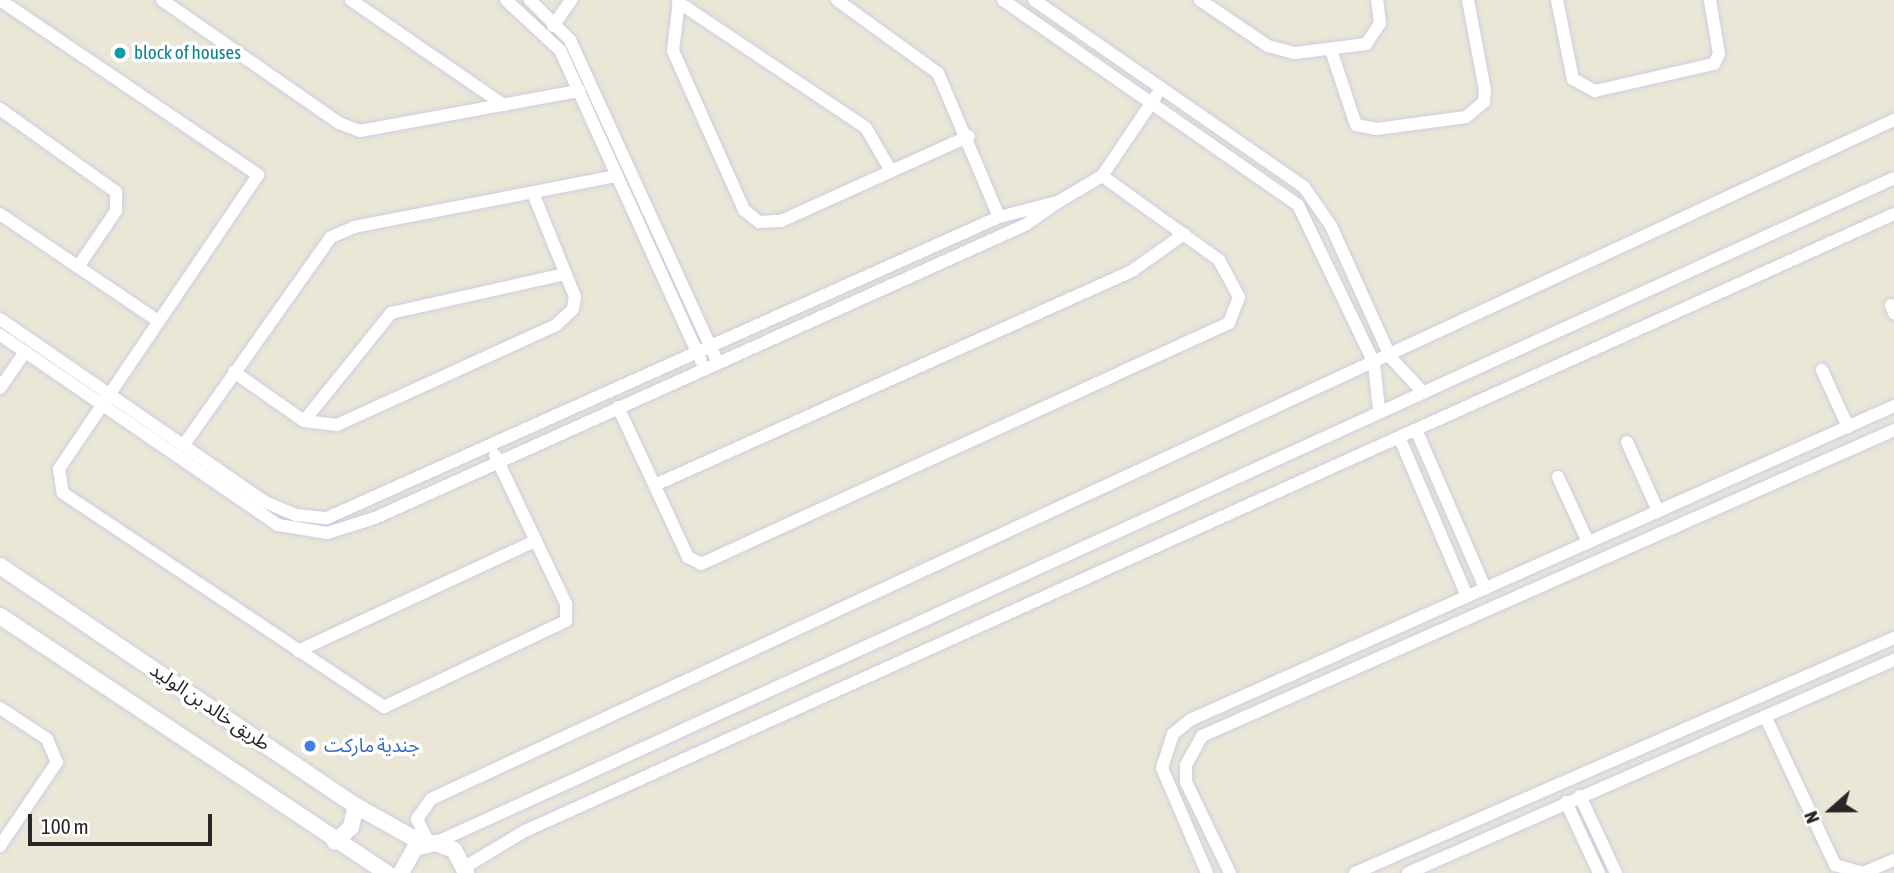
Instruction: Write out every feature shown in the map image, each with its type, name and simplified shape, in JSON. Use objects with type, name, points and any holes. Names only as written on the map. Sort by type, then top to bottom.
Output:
[{"type":"street","points":[[162,0],[347,128],[360,131],[579,92]]},
{"type":"street","points":[[351,0],[504,105]]},
{"type":"street","points":[[506,0],[548,32],[579,92],[702,362]]},
{"type":"street","points":[[530,0],[556,21],[714,356]]},
{"type":"street","points":[[548,32],[571,0]]},
{"type":"street","points":[[838,0],[926,60],[945,82],[970,136],[999,217]]},
{"type":"street","points":[[1003,0],[1286,194],[1307,218],[1374,363],[1379,409]]},
{"type":"street","points":[[1200,0],[1282,51],[1331,50],[1366,44],[1375,35],[1377,0]]},
{"type":"street","points":[[1331,50],[1356,125],[1377,129],[1466,117],[1484,102],[1485,90],[1468,0]]},
{"type":"street","points":[[1557,0],[1573,79],[1595,91],[1714,64],[1719,54],[1710,0]]},
{"type":"street","points":[[891,171],[859,122],[679,1],[673,51],[753,219],[774,224],[970,136]]},
{"type":"street","points":[[1029,17],[1040,2],[1304,187],[1348,264],[1389,354],[1421,390]]},
{"type":"street","points":[[2,5],[258,175],[59,469],[63,493],[384,707],[559,629],[568,615],[492,448]]},
{"type":"street","points":[[714,356],[1025,225],[1102,176],[1162,87]]},
{"type":"street","points":[[0,109],[116,192],[116,211],[78,267]]},
{"type":"street","points":[[429,843],[416,819],[431,799],[1894,120]]},
{"type":"street","points":[[183,446],[317,252],[340,232],[617,176]]},
{"type":"street","points":[[618,407],[688,557],[701,564],[1220,328],[1238,307],[1233,279],[1184,234],[1102,176]]},
{"type":"street","points":[[401,873],[408,855],[429,843],[1379,409],[1894,178]]},
{"type":"street","points":[[234,372],[304,421],[337,425],[556,325],[573,309],[566,274],[533,193]]},
{"type":"street","points":[[0,319],[53,364],[257,512],[302,532],[351,528],[618,407],[714,356],[999,217],[1058,202]]},
{"type":"street","points":[[0,214],[158,321]]},
{"type":"street","points":[[465,870],[525,831],[1417,432],[1894,214]]},
{"type":"street","points":[[655,485],[1132,271],[1184,234]]},
{"type":"street","points":[[1333,271],[1348,264]]},
{"type":"street","points":[[304,421],[391,313],[566,274]]},
{"type":"street","points":[[0,335],[25,352],[53,364]]},
{"type":"street","points":[[0,388],[25,352]]},
{"type":"street","points":[[104,399],[183,446],[280,511],[327,518],[702,362]]},
{"type":"street","points":[[1822,370],[1848,427]]},
{"type":"street","points":[[1207,873],[1166,785],[1162,768],[1173,734],[1200,715],[1894,406]]},
{"type":"street","points":[[1230,873],[1186,782],[1191,749],[1218,726],[1894,430]]},
{"type":"street","points":[[1417,432],[1485,588]]},
{"type":"street","points":[[1400,439],[1467,596]]},
{"type":"street","points":[[1627,442],[1658,511]]},
{"type":"street","points":[[1558,477],[1588,542]]},
{"type":"street","points":[[1618,529],[1626,547]]},
{"type":"street","points":[[298,651],[535,541]]},
{"type":"street","name":"طريق خالد بن الوليد","points":[[0,566],[356,806],[429,843],[454,850],[465,870]]},
{"type":"street","points":[[0,616],[335,842],[387,873]]},
{"type":"street","points":[[1355,873],[1894,638]]},
{"type":"street","points":[[1335,654],[1344,671]]},
{"type":"street","points":[[1408,873],[1894,660]]},
{"type":"street","points":[[0,708],[47,739],[57,762],[0,846]]},
{"type":"street","points":[[1765,716],[1835,865],[1863,873],[1894,860]]},
{"type":"street","points":[[1580,796],[1616,873]]},
{"type":"street","points":[[1566,802],[1598,873]]},
{"type":"street","points":[[335,842],[351,827],[356,806]]},
{"type":"place","name":"block of houses","points":[[120,53]]},
{"type":"place","name":"جندية ماركت","points":[[310,746]]}]
